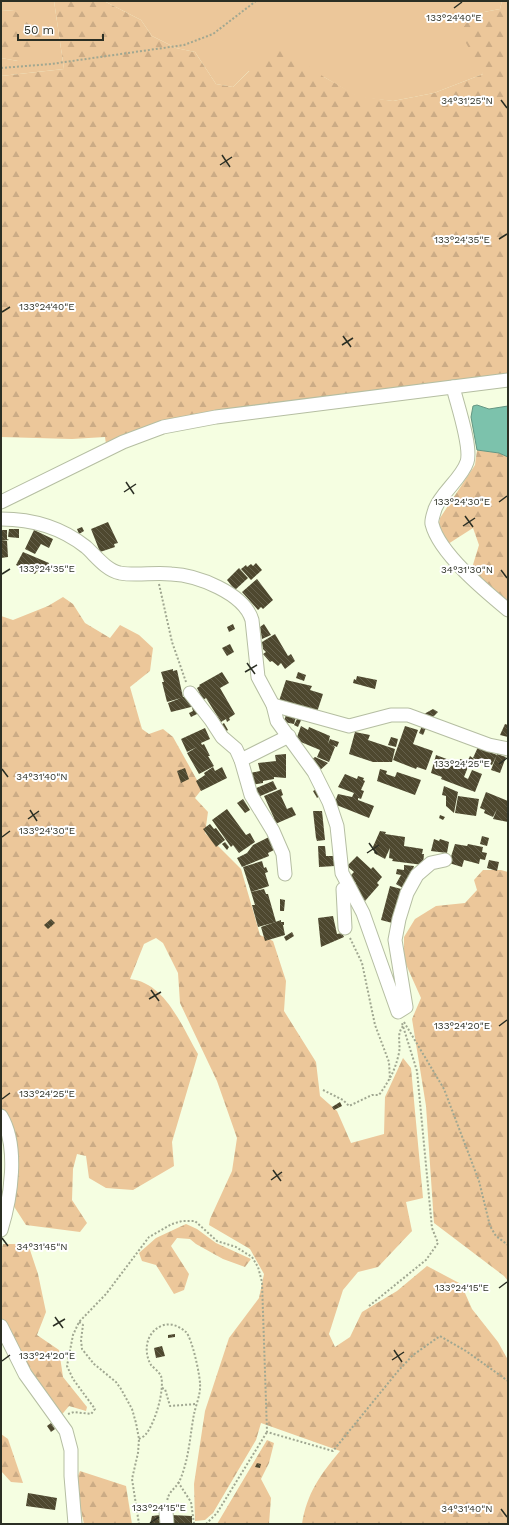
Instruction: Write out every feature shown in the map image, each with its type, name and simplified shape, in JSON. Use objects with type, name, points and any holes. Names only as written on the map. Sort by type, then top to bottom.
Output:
[{"type":"street","points":[[1,502],[123,442],[163,427],[216,418],[508,380]]},
{"type":"street","points":[[453,388],[469,450],[467,462],[435,508],[432,522],[436,535],[462,568],[478,585],[508,610]]},
{"type":"street","points":[[1,519],[26,521],[52,528],[85,546],[110,569],[119,573],[172,574],[200,579],[240,601],[250,612],[258,677],[273,705],[277,721],[314,772],[329,802],[337,826],[342,873],[348,888],[363,913],[398,1012],[406,1007],[395,940],[399,919],[407,893],[417,875],[431,864],[445,860]]},
{"type":"street","points":[[190,693],[212,720],[222,738],[236,749],[241,760],[251,795],[273,831],[283,854],[285,874]]},
{"type":"street","points":[[273,705],[349,726],[391,715],[408,715],[489,745],[508,748]]},
{"type":"street","points":[[241,760],[289,736]]},
{"type":"street","points":[[345,928],[343,889],[348,888]]},
{"type":"street","points":[[1,1116],[7,1126],[10,1147],[11,1189],[8,1207],[1,1230]]},
{"type":"street","points":[[1,1326],[25,1374],[66,1431],[71,1450],[71,1476],[75,1524]]},
{"type":"path","points":[[1,68],[51,64],[184,45],[213,34],[256,1]]},
{"type":"path","points":[[157,574],[172,642],[190,693]]},
{"type":"path","points":[[345,928],[362,963],[375,1025],[389,1062],[390,1080]]},
{"type":"path","points":[[369,1306],[426,1260],[438,1243],[432,1228],[417,1071],[398,1012]]},
{"type":"path","points":[[398,1012],[444,1089],[479,1182],[490,1226],[496,1236],[508,1245]]},
{"type":"path","points":[[323,1090],[343,1100],[349,1106],[372,1095],[379,1095],[390,1080],[399,1052],[399,1031],[403,1026]]},
{"type":"path","points":[[61,1424],[68,1414],[74,1412],[91,1414],[95,1409],[73,1379],[68,1366],[73,1335],[79,1322],[106,1294],[149,1238],[172,1224],[182,1221],[195,1221],[217,1241],[236,1247],[252,1256],[258,1267],[262,1282],[267,1432],[218,1513],[206,1524]]},
{"type":"path","points":[[79,1322],[83,1325],[81,1340],[82,1349],[94,1364],[116,1382],[132,1409],[139,1439],[138,1453],[132,1479],[139,1524]]},
{"type":"path","points":[[139,1439],[146,1434],[154,1417],[159,1403],[162,1387],[160,1375],[151,1364],[146,1353],[147,1340],[161,1326],[170,1324],[181,1328],[188,1334],[193,1344],[201,1385],[188,1450],[178,1482],[168,1494],[166,1518]]},
{"type":"path","points":[[267,1432],[333,1451],[413,1355],[440,1336],[466,1351],[508,1381]]},
{"type":"path","points":[[162,1387],[165,1389],[170,1406],[196,1404]]},
{"type":"path","points":[[178,1482],[191,1502],[193,1519],[196,1524]]},
{"type":"green space","points":[[1,1],[54,1],[64,69],[1,76],[1,58],[18,61],[15,11],[1,10]]},
{"type":"green space","points":[[54,1],[104,1],[141,20],[152,36],[176,48],[195,52],[216,84],[233,87],[277,44],[324,77],[358,96],[393,101],[434,93],[483,74],[460,32],[473,14],[500,9],[502,1],[508,1],[508,374],[170,423],[106,444],[105,437],[72,439],[1,437],[1,76],[64,69]]},
{"type":"green space","points":[[104,1],[502,1],[500,9],[473,14],[483,74],[434,93],[393,101],[358,97],[324,77],[249,71],[233,87],[216,84],[195,52],[176,48],[152,36],[141,20]]},
{"type":"green space","points":[[1,10],[15,11],[41,36],[18,61],[1,58]]},
{"type":"green space","points":[[477,450],[499,453],[508,457],[508,605],[472,568],[479,545],[473,528],[448,544],[438,529],[440,518],[475,465]]},
{"type":"green space","points":[[63,597],[73,604],[85,623],[110,638],[120,625],[139,635],[153,648],[150,671],[130,687],[142,729],[149,734],[163,729],[173,737],[202,789],[195,798],[208,812],[205,833],[241,869],[260,935],[273,941],[286,981],[284,1011],[316,1062],[320,1096],[337,1111],[351,1143],[384,1134],[385,1097],[403,1058],[411,1068],[423,1198],[406,1202],[412,1231],[378,1267],[358,1272],[343,1290],[329,1334],[335,1347],[350,1337],[362,1312],[397,1291],[427,1266],[461,1284],[472,1309],[498,1342],[508,1360],[508,1524],[302,1524],[307,1503],[315,1485],[326,1468],[340,1451],[261,1423],[256,1440],[213,1513],[205,1520],[195,1521],[194,1484],[205,1411],[229,1338],[259,1298],[264,1274],[250,1249],[209,1225],[210,1219],[232,1171],[237,1138],[217,1081],[180,1003],[178,973],[163,943],[156,938],[144,944],[130,979],[143,982],[163,997],[179,1019],[198,1054],[172,1142],[174,1166],[133,1190],[106,1188],[89,1178],[86,1156],[77,1154],[73,1169],[72,1200],[87,1223],[80,1232],[26,1225],[13,1205],[1,1112],[1,616],[13,620],[48,606]]},
{"type":"green space","points":[[483,870],[501,870],[508,872],[508,1281],[504,1276],[434,1223],[426,1106],[412,1019],[421,998],[404,960],[404,937],[415,919],[436,906],[465,903],[477,890],[474,880]]},
{"type":"green space","points":[[186,1224],[197,1229],[216,1243],[251,1259],[245,1267],[223,1259],[190,1239],[177,1238],[171,1246],[189,1274],[184,1290],[174,1294],[156,1265],[142,1261],[139,1253],[156,1238]]},
{"type":"green space","points":[[3,1244],[28,1244],[38,1274],[46,1312],[37,1335],[59,1350],[63,1377],[87,1407],[86,1411],[69,1406],[59,1418],[27,1373],[1,1320],[1,1252]]},
{"type":"green space","points":[[1,1434],[8,1439],[23,1483],[11,1482],[1,1471]]},
{"type":"green space","points":[[267,1440],[274,1443],[269,1463],[261,1479],[271,1498],[269,1524],[217,1524]]},
{"type":"green space","points":[[80,1471],[126,1486],[132,1524],[84,1524],[75,1483]]},
{"type":"water","points":[[477,405],[489,409],[508,406],[508,457],[499,453],[477,450],[471,417],[473,406]]},
{"type":"building","points":[[108,522],[118,543],[114,544],[115,547],[100,552],[91,529]]},
{"type":"building","points":[[82,527],[84,531],[79,534],[77,529]]},
{"type":"building","points":[[9,529],[19,529],[19,538],[8,537]]},
{"type":"building","points":[[1,530],[7,530],[7,539],[9,540],[1,541]]},
{"type":"building","points":[[34,530],[53,539],[49,548],[41,544],[35,554],[25,549]]},
{"type":"building","points":[[1,541],[7,541],[8,557],[1,558]]},
{"type":"building","points":[[23,552],[49,563],[43,574],[37,571],[35,574],[16,565]]},
{"type":"building","points":[[256,563],[262,570],[251,580],[241,569],[246,565],[247,567],[251,564],[253,566]]},
{"type":"building","points":[[239,568],[248,578],[235,590],[227,580]]},
{"type":"building","points":[[257,579],[273,600],[263,609],[261,607],[258,610],[242,592]]},
{"type":"building","points":[[233,624],[235,629],[229,632],[227,627]]},
{"type":"building","points":[[264,624],[271,635],[262,639],[260,627]]},
{"type":"building","points":[[275,634],[288,656],[291,654],[295,661],[285,669],[281,663],[278,666],[272,661],[270,662],[263,654],[266,652],[263,649],[262,642]]},
{"type":"building","points":[[230,644],[234,652],[227,656],[222,648]]},
{"type":"building","points":[[173,669],[173,671],[177,670],[183,697],[188,696],[195,706],[171,712],[168,703],[181,698],[167,702],[161,672]]},
{"type":"building","points":[[222,672],[229,683],[220,688],[235,714],[229,718],[230,720],[227,722],[226,719],[221,722],[206,698],[203,700],[197,688],[200,686],[199,685]]},
{"type":"building","points":[[298,672],[306,675],[304,681],[296,678]]},
{"type":"building","points":[[357,676],[377,680],[375,689],[353,683]]},
{"type":"building","points":[[286,680],[312,686],[310,690],[323,694],[317,712],[279,701]]},
{"type":"building","points":[[198,705],[201,712],[191,717],[189,713],[193,711],[192,708]]},
{"type":"building","points":[[433,709],[438,712],[433,717],[424,714]]},
{"type":"building","points":[[286,714],[296,717],[294,724],[284,722]]},
{"type":"building","points":[[298,717],[302,718],[298,727],[294,725]]},
{"type":"building","points":[[224,723],[228,730],[225,732],[221,725]]},
{"type":"building","points":[[505,724],[508,725],[508,737],[500,735]]},
{"type":"building","points":[[301,726],[308,730],[309,727],[330,736],[328,744],[330,739],[339,742],[337,747],[332,745],[335,747],[329,762],[317,757],[320,750],[296,740]]},
{"type":"building","points":[[405,726],[418,730],[413,744],[433,751],[426,770],[417,767],[416,769],[393,760]]},
{"type":"building","points":[[422,726],[426,728],[423,735],[419,733]]},
{"type":"building","points":[[205,728],[210,739],[201,743],[202,745],[204,744],[210,756],[208,756],[214,766],[199,774],[187,753],[197,747],[187,752],[181,739]]},
{"type":"building","points":[[355,732],[370,735],[368,740],[395,749],[392,762],[373,762],[349,754]]},
{"type":"building","points":[[391,737],[398,739],[396,747],[388,745]]},
{"type":"building","points":[[478,747],[497,755],[492,765],[473,758]]},
{"type":"building","points":[[286,754],[286,778],[274,777],[274,779],[263,781],[263,783],[251,785],[250,773],[260,771],[258,763],[276,761],[275,755]]},
{"type":"building","points":[[497,754],[506,757],[500,773],[491,770]]},
{"type":"building","points":[[436,755],[468,767],[464,777],[468,779],[472,770],[482,774],[475,792],[441,779],[442,777],[431,773]]},
{"type":"building","points":[[470,756],[474,759],[473,762],[468,760]]},
{"type":"building","points":[[315,757],[328,763],[319,771],[311,760]]},
{"type":"building","points":[[460,759],[469,761],[468,765],[459,763]]},
{"type":"building","points":[[213,767],[215,771],[222,767],[227,778],[201,791],[196,781]]},
{"type":"building","points":[[185,768],[189,779],[181,783],[177,771]]},
{"type":"building","points":[[380,769],[387,771],[386,774],[395,777],[397,772],[421,780],[415,795],[377,781]]},
{"type":"building","points":[[345,774],[357,779],[358,776],[364,778],[363,780],[365,781],[361,790],[364,791],[361,799],[358,798],[358,800],[374,806],[369,818],[334,804],[338,794],[352,797],[354,793],[338,787]]},
{"type":"building","points":[[273,781],[277,789],[258,797],[254,789]]},
{"type":"building","points":[[444,786],[458,792],[454,813],[446,806],[446,796],[442,795]]},
{"type":"building","points":[[281,789],[283,795],[281,796],[287,809],[292,807],[296,815],[273,825],[271,820],[274,818],[264,796]]},
{"type":"building","points":[[317,789],[320,796],[317,798],[313,791]]},
{"type":"building","points":[[486,792],[508,801],[508,822],[493,819],[497,809],[493,817],[484,813],[485,810],[480,808]]},
{"type":"building","points":[[458,796],[479,799],[476,816],[455,813]]},
{"type":"building","points":[[243,799],[250,810],[245,813],[237,803]]},
{"type":"building","points":[[227,809],[246,835],[250,833],[255,842],[239,853],[233,845],[231,847],[212,820]]},
{"type":"building","points":[[313,811],[322,811],[325,840],[317,841]]},
{"type":"building","points":[[440,815],[445,817],[443,820],[439,818]]},
{"type":"building","points":[[210,824],[214,829],[216,828],[225,840],[216,847],[203,829]]},
{"type":"building","points":[[380,831],[386,832],[385,834],[405,837],[404,846],[423,849],[423,865],[392,861],[393,859],[389,858],[390,848],[385,859],[374,853],[375,851],[372,849]]},
{"type":"building","points":[[482,836],[489,838],[487,846],[480,844]]},
{"type":"building","points":[[269,837],[274,850],[268,853],[269,856],[242,867],[237,858],[247,853],[253,845]]},
{"type":"building","points":[[434,839],[449,842],[447,853],[431,851]]},
{"type":"building","points":[[225,842],[229,847],[227,850],[222,844]]},
{"type":"building","points":[[455,844],[467,846],[468,844],[483,847],[482,852],[487,853],[485,860],[480,859],[479,864],[464,860],[462,867],[449,863]]},
{"type":"building","points":[[318,846],[325,846],[326,856],[334,856],[335,866],[319,867]]},
{"type":"building","points":[[357,856],[371,869],[373,867],[382,877],[377,883],[379,885],[365,901],[358,895],[360,892],[353,886],[356,883],[349,877],[354,872],[347,866]]},
{"type":"building","points":[[489,860],[499,862],[497,871],[487,868]]},
{"type":"building","points":[[262,861],[264,868],[266,867],[268,872],[265,873],[269,886],[251,892],[243,867]]},
{"type":"building","points":[[404,865],[414,866],[406,890],[396,884],[401,875],[396,874],[397,869],[404,870]]},
{"type":"building","points":[[390,886],[405,890],[396,924],[381,920]]},
{"type":"building","points":[[264,889],[266,894],[268,894],[276,922],[258,927],[252,905],[255,905],[251,892]]},
{"type":"building","points":[[280,899],[285,900],[284,911],[280,911]]},
{"type":"building","points":[[333,916],[337,934],[342,933],[344,937],[321,947],[318,918]]},
{"type":"building","points":[[51,919],[55,923],[48,929],[44,925]]},
{"type":"building","points":[[281,920],[281,922],[284,922],[283,925],[285,935],[265,941],[261,927]]},
{"type":"building","points":[[292,932],[294,936],[286,941],[284,937]]},
{"type":"building","points":[[340,1102],[342,1106],[334,1110],[332,1107]]},
{"type":"building","points":[[175,1334],[175,1337],[168,1338],[168,1335]]},
{"type":"building","points":[[162,1346],[165,1356],[156,1358],[154,1348]]},
{"type":"building","points":[[51,1423],[55,1429],[51,1432],[47,1426]]},
{"type":"building","points":[[257,1463],[261,1464],[260,1468],[255,1467]]},
{"type":"building","points":[[28,1493],[57,1498],[55,1510],[26,1506]]},
{"type":"building","points":[[160,1515],[163,1524],[150,1524],[152,1516]]},
{"type":"building","points":[[171,1515],[192,1516],[192,1523],[170,1524]]}]
